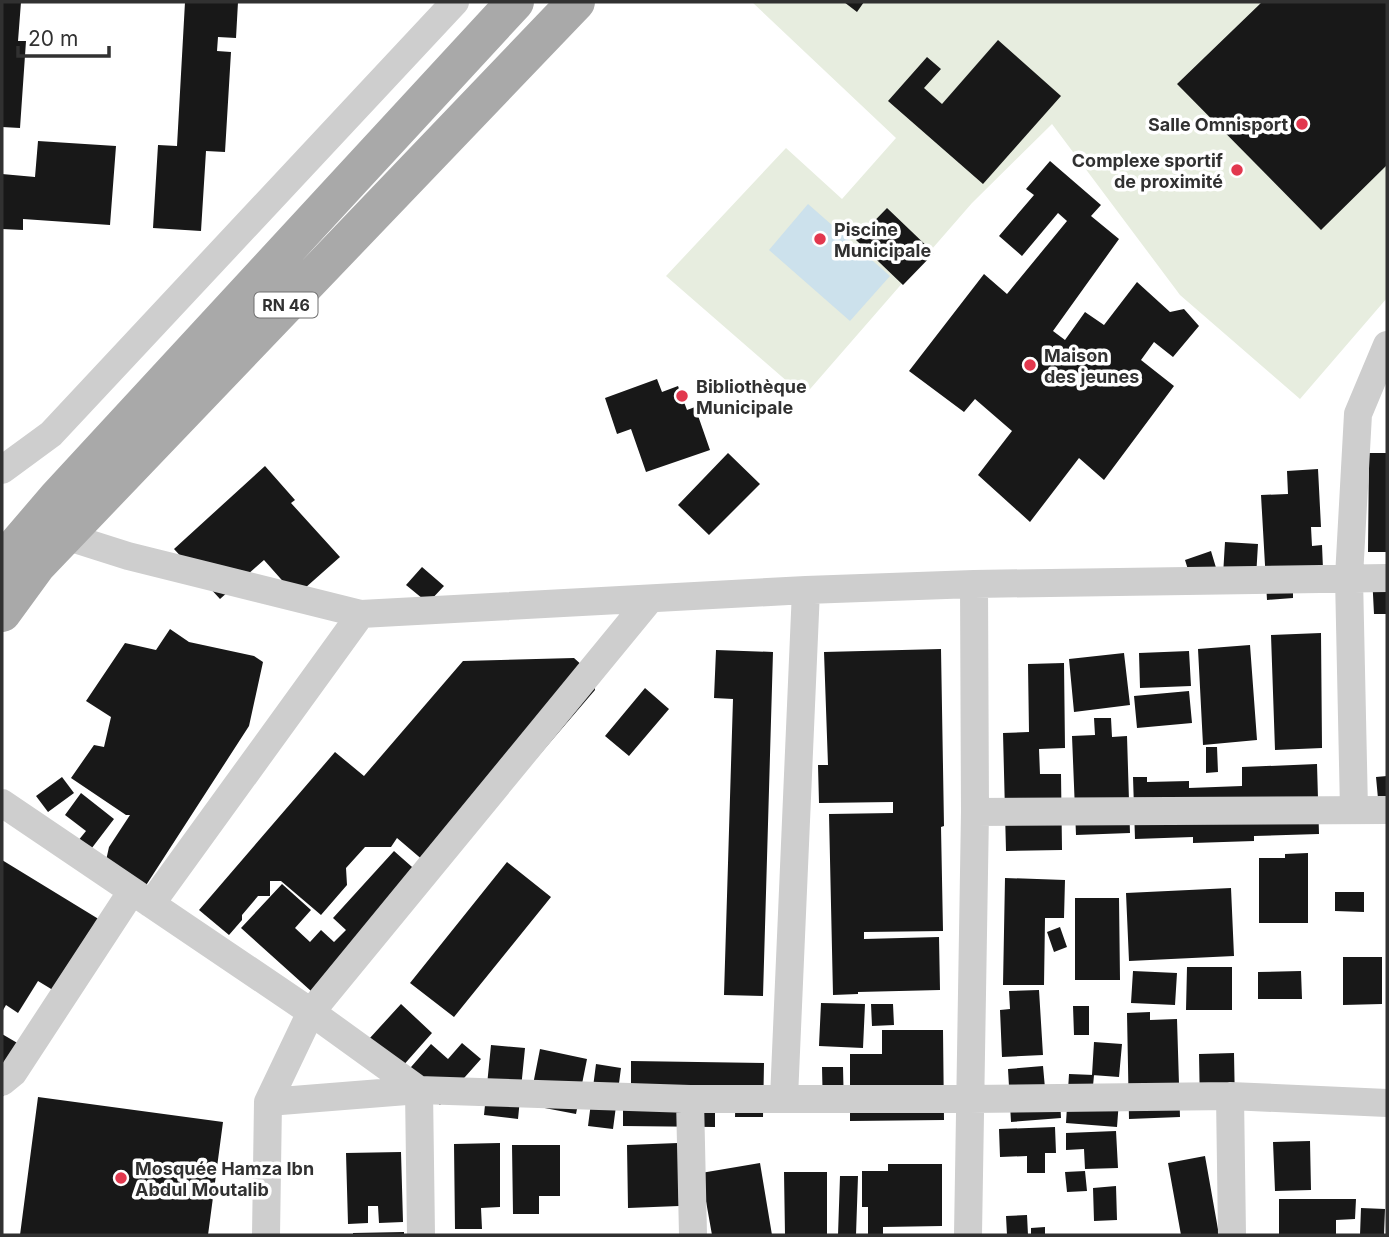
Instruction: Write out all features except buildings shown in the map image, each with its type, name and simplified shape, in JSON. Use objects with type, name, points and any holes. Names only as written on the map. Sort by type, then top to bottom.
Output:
[{"type":"main road","name":"RN 46","points":[[2,562],[57,498],[514,2]]},
{"type":"main road","name":"RN 46","points":[[2,612],[37,565],[576,2]]},
{"type":"street","points":[[2,470],[51,434],[455,2]]},
{"type":"street","points":[[1354,810],[1349,577],[1358,414],[1387,345]]},
{"type":"street","points":[[65,536],[128,556],[361,614],[806,590],[974,584],[1387,578]]},
{"type":"street","points":[[968,1235],[975,812],[974,584]]},
{"type":"street","points":[[784,1098],[806,590]]},
{"type":"street","points":[[266,1235],[268,1102],[311,1012],[650,599]]},
{"type":"street","points":[[2,1082],[13,1073],[142,898],[361,614]]},
{"type":"street","points":[[2,803],[311,1012],[419,1090]]},
{"type":"street","points":[[975,812],[1387,810]]},
{"type":"street","points":[[419,1090],[421,1235]]},
{"type":"street","points":[[268,1102],[419,1090],[690,1099],[1230,1096],[1387,1102]]},
{"type":"street","points":[[1230,1096],[1232,1235]]},
{"type":"street","points":[[690,1099],[693,1235]]},
{"type":"shaded area","name":"Complexe sportif de proximité","points":[[752,2],[1387,2],[1387,298],[1300,399],[1180,295],[1052,124],[972,203],[804,396],[666,276],[786,148],[842,199],[896,138]]},
{"type":"water","points":[[808,204],[890,276],[850,321],[769,250]]},
{"type":"place","name":"Salle Omnisport","points":[[1302,124]]},
{"type":"place","name":"Complexe sportif de proximité","points":[[1237,170]]},
{"type":"place","name":"Piscine Municipale","points":[[820,239]]},
{"type":"place","name":"Maison des jeunes","points":[[1030,365]]},
{"type":"place","name":"Bibliothèque Municipale","points":[[682,396]]},
{"type":"place","name":"Mosquée Hamza Ibn Abdul Moutalib","points":[[121,1178]]}]
